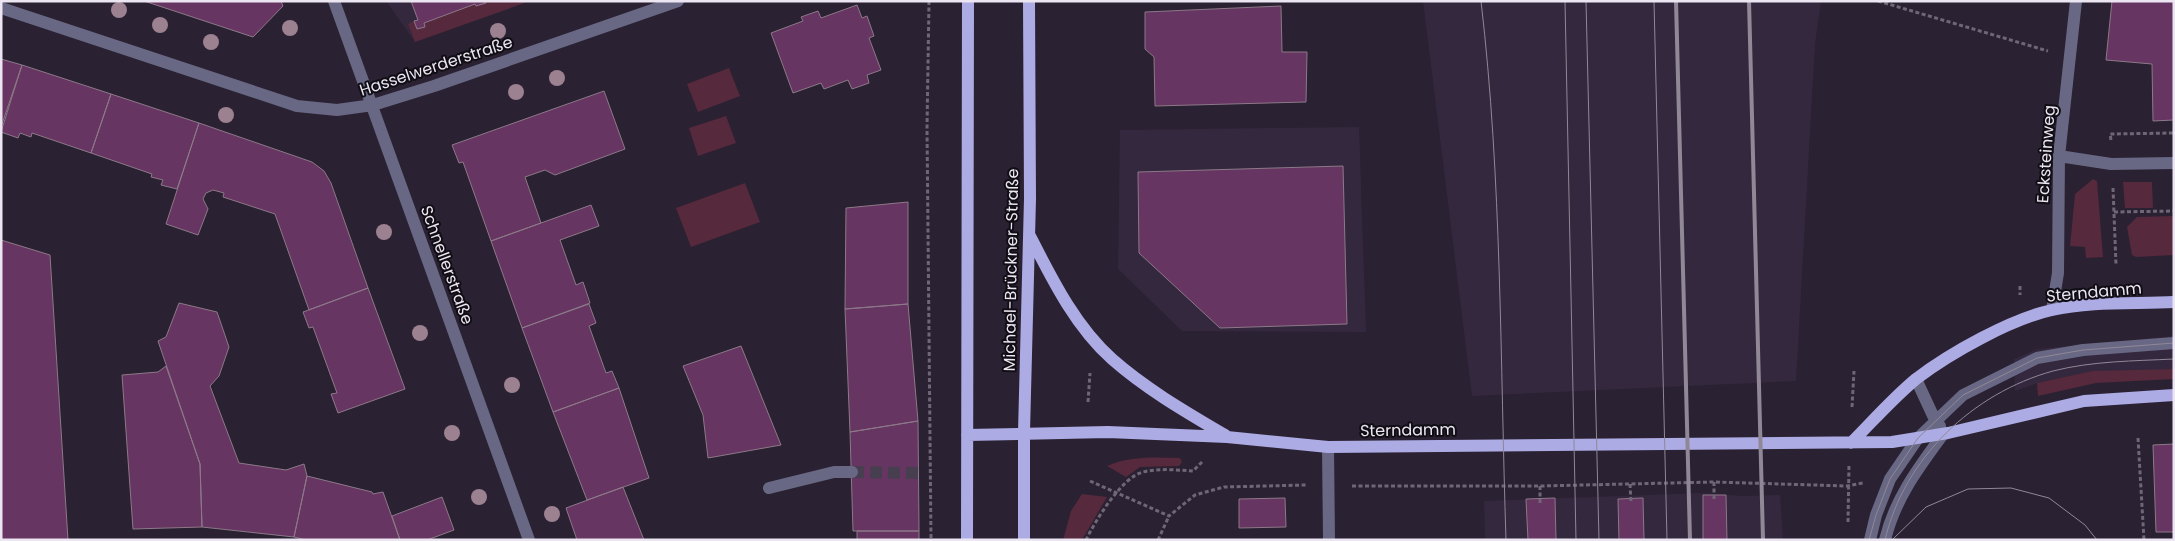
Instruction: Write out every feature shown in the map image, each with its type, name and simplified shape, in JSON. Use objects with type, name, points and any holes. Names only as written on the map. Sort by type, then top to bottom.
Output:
[{"type":"main road","points":[[967,540],[968,1]]},
{"type":"main road","name":"Michael-Brückner-Straße","points":[[1024,540],[1024,432],[1030,235],[1028,1]]},
{"type":"main road","points":[[1030,235],[1054,284],[1091,336],[1111,358],[1171,403],[1227,437]]},
{"type":"main road","name":"Sterndamm","points":[[1851,443],[1916,379],[1978,339],[2021,320],[2052,310],[2083,306],[2174,302]]},
{"type":"main road","name":"Sterndamm","points":[[967,435],[1024,432],[1108,432],[1227,437],[1328,447],[1892,442],[1946,433],[2084,401],[2174,395]]},
{"type":"street","name":"Schnellerstraße","points":[[334,1],[529,540]]},
{"type":"street","name":"Hasselwerderstraße","points":[[1,8],[297,106],[331,110],[360,108],[426,88],[678,1]]},
{"type":"street","name":"Ecksteinweg","points":[[2052,310],[2058,273],[2060,156],[2076,1]]},
{"type":"street","points":[[2060,156],[2111,164],[2174,163]]},
{"type":"street","points":[[1870,540],[1876,515],[1890,479],[1918,438],[1963,395],[2037,358],[2083,350],[2174,343]]},
{"type":"street","points":[[1885,540],[1888,523],[1903,492],[1946,433],[1935,420],[1916,379]]},
{"type":"street","points":[[1328,447],[1329,540]]},
{"type":"street","points":[[769,488],[834,472],[852,472]]},
{"type":"path","points":[[929,1],[927,138],[931,540]]},
{"type":"path","points":[[1878,1],[2070,58]]},
{"type":"path","points":[[2111,144],[2110,134],[2174,133]]},
{"type":"path","points":[[2112,182],[2116,265]]},
{"type":"path","points":[[2114,212],[2174,211]]},
{"type":"path","points":[[1088,402],[1091,365]]},
{"type":"path","points":[[1086,540],[1104,510],[1126,483],[1142,472],[1160,470],[1193,471],[1227,437]]},
{"type":"path","points":[[2138,438],[2144,540]]},
{"type":"path","points":[[1158,540],[1169,516],[1195,495],[1224,487],[1328,485],[1540,486],[1714,482],[1847,486],[1890,479]]},
{"type":"path","points":[[1090,481],[1169,516]]},
{"type":"path","points":[[1714,482],[1714,499]]},
{"type":"path","points":[[1630,484],[1630,503]]},
{"type":"path","points":[[1540,486],[1540,505]]},
{"type":"path","points":[[1847,486],[1848,525]]},
{"type":"shaded area","points":[[386,1],[530,1],[415,42]]},
{"type":"shaded area","points":[[485,1],[530,1],[415,42],[408,24],[414,21],[417,29],[425,27],[424,23],[475,4],[476,6],[486,3]]},
{"type":"shaded area","points":[[1423,1],[1821,1],[1815,44],[1796,381],[1472,396]]},
{"type":"shaded area","points":[[729,68],[740,96],[698,112],[687,84]]},
{"type":"shaded area","points":[[726,116],[736,143],[698,156],[689,128]]},
{"type":"shaded area","points":[[1359,127],[1366,332],[1182,331],[1118,269],[1120,130]]},
{"type":"shaded area","points":[[2093,179],[2097,181],[2103,257],[2086,258],[2085,247],[2070,246],[2075,194]]},
{"type":"shaded area","points":[[2123,182],[2152,182],[2153,208],[2125,208]]},
{"type":"shaded area","points":[[745,183],[760,222],[691,247],[676,208]]},
{"type":"shaded area","points":[[2174,216],[2174,255],[2136,257],[2132,255],[2127,227],[2137,217]]},
{"type":"shaded area","points":[[2174,336],[2174,369],[2038,383],[2015,391],[2014,359],[2037,349]]},
{"type":"shaded area","points":[[2174,369],[2174,379],[2096,383],[2038,396],[2037,383],[2093,371]]},
{"type":"shaded area","points":[[1152,457],[1180,458],[1182,462],[1179,466],[1140,467],[1126,477],[1107,466],[1133,459]]},
{"type":"shaded area","points":[[1704,493],[1743,496],[1780,495],[1783,540],[1485,540],[1484,501]]},
{"type":"shaded area","points":[[1082,494],[1107,497],[1082,540],[1063,540],[1071,511]]},
{"type":"building","points":[[144,1],[281,1],[283,6],[253,37]]},
{"type":"building","points":[[411,1],[485,1],[486,3],[476,6],[475,4],[424,23],[425,27],[417,29],[414,21],[418,20]]},
{"type":"building","points":[[2112,1],[2174,1],[2174,120],[2153,121],[2152,64],[2106,60]]},
{"type":"building","points":[[857,5],[862,18],[867,16],[874,36],[869,38],[881,70],[867,75],[869,83],[852,89],[848,80],[824,89],[821,83],[793,93],[771,33],[803,21],[801,17],[818,11],[821,18]]},
{"type":"building","points":[[1281,6],[1282,52],[1307,52],[1306,102],[1155,106],[1154,57],[1145,49],[1145,12]]},
{"type":"building","points":[[1,59],[22,65],[1,127]]},
{"type":"building","points":[[22,65],[111,94],[91,153],[32,133],[31,137],[20,133],[18,138],[1,132]]},
{"type":"building","points":[[604,91],[625,149],[555,175],[545,170],[525,177],[541,223],[491,241],[463,162],[459,163],[452,145]]},
{"type":"building","points":[[111,94],[199,123],[177,189],[161,185],[163,180],[151,177],[152,174],[91,153]]},
{"type":"building","points":[[199,123],[312,162],[324,171],[331,183],[368,288],[309,310],[275,214],[223,197],[224,193],[213,190],[206,193],[203,199],[208,209],[198,235],[166,224]]},
{"type":"building","points":[[1343,166],[1347,324],[1220,328],[1139,253],[1138,172]]},
{"type":"building","points":[[908,202],[908,304],[845,309],[846,208]]},
{"type":"building","points":[[591,205],[599,226],[560,240],[576,285],[583,282],[590,303],[522,328],[491,241]]},
{"type":"building","points":[[1,240],[50,255],[68,540],[1,540]]},
{"type":"building","points":[[368,288],[405,389],[338,413],[331,394],[337,393],[313,327],[309,328],[303,312]]},
{"type":"building","points":[[179,303],[217,312],[229,347],[219,376],[210,386],[239,463],[286,470],[304,464],[307,476],[294,537],[202,527],[200,464],[158,341],[166,337]]},
{"type":"building","points":[[589,304],[596,323],[589,326],[606,373],[612,371],[619,388],[553,412],[522,328]]},
{"type":"building","points":[[908,304],[918,421],[850,432],[845,309]]},
{"type":"building","points":[[741,346],[781,445],[708,458],[703,415],[683,366]]},
{"type":"building","points":[[166,366],[200,464],[202,527],[133,529],[122,375],[158,372]]},
{"type":"building","points":[[619,388],[649,478],[587,500],[553,412]]},
{"type":"building","points":[[918,421],[919,531],[853,531],[850,432]]},
{"type":"building","points":[[2174,444],[2174,532],[2156,532],[2153,445]]},
{"type":"building","points":[[307,476],[372,492],[373,494],[383,492],[400,540],[306,540],[294,537]]},
{"type":"building","points":[[623,487],[644,540],[577,540],[566,508]]},
{"type":"building","points":[[1703,495],[1726,495],[1727,540],[1703,540]]},
{"type":"building","points":[[442,497],[454,530],[427,540],[400,540],[392,516]]},
{"type":"building","points":[[1285,498],[1286,527],[1239,528],[1239,499]]},
{"type":"building","points":[[1555,498],[1556,540],[1528,540],[1526,499]]},
{"type":"building","points":[[1643,498],[1644,540],[1619,540],[1618,499]]},
{"type":"building","points":[[857,531],[919,531],[919,540],[857,540]]},
{"type":"tunnel","points":[[852,472],[919,473]]},
{"type":"tram line","points":[[1481,1],[1488,68],[1497,203],[1506,540]]},
{"type":"tram line","points":[[1565,1],[1576,540]]},
{"type":"tram line","points":[[1586,1],[1599,540]]},
{"type":"tram line","points":[[1654,1],[1667,540]]},
{"type":"tram line","points":[[1869,540],[1876,515],[1890,479],[1918,438],[1963,395],[2037,358],[2083,350],[2174,343]]},
{"type":"tram line","points":[[1885,540],[1894,510],[1908,482],[1925,456],[1946,433],[1996,395],[2024,381],[2053,371],[2113,362],[2174,359]]},
{"type":"tram line","points":[[1892,540],[1926,507],[1968,489],[2011,488],[2049,498],[2085,525],[2097,540]]},
{"type":"railway","points":[[1676,1],[1690,540]]},
{"type":"railway","points":[[1749,1],[1763,540]]}]
